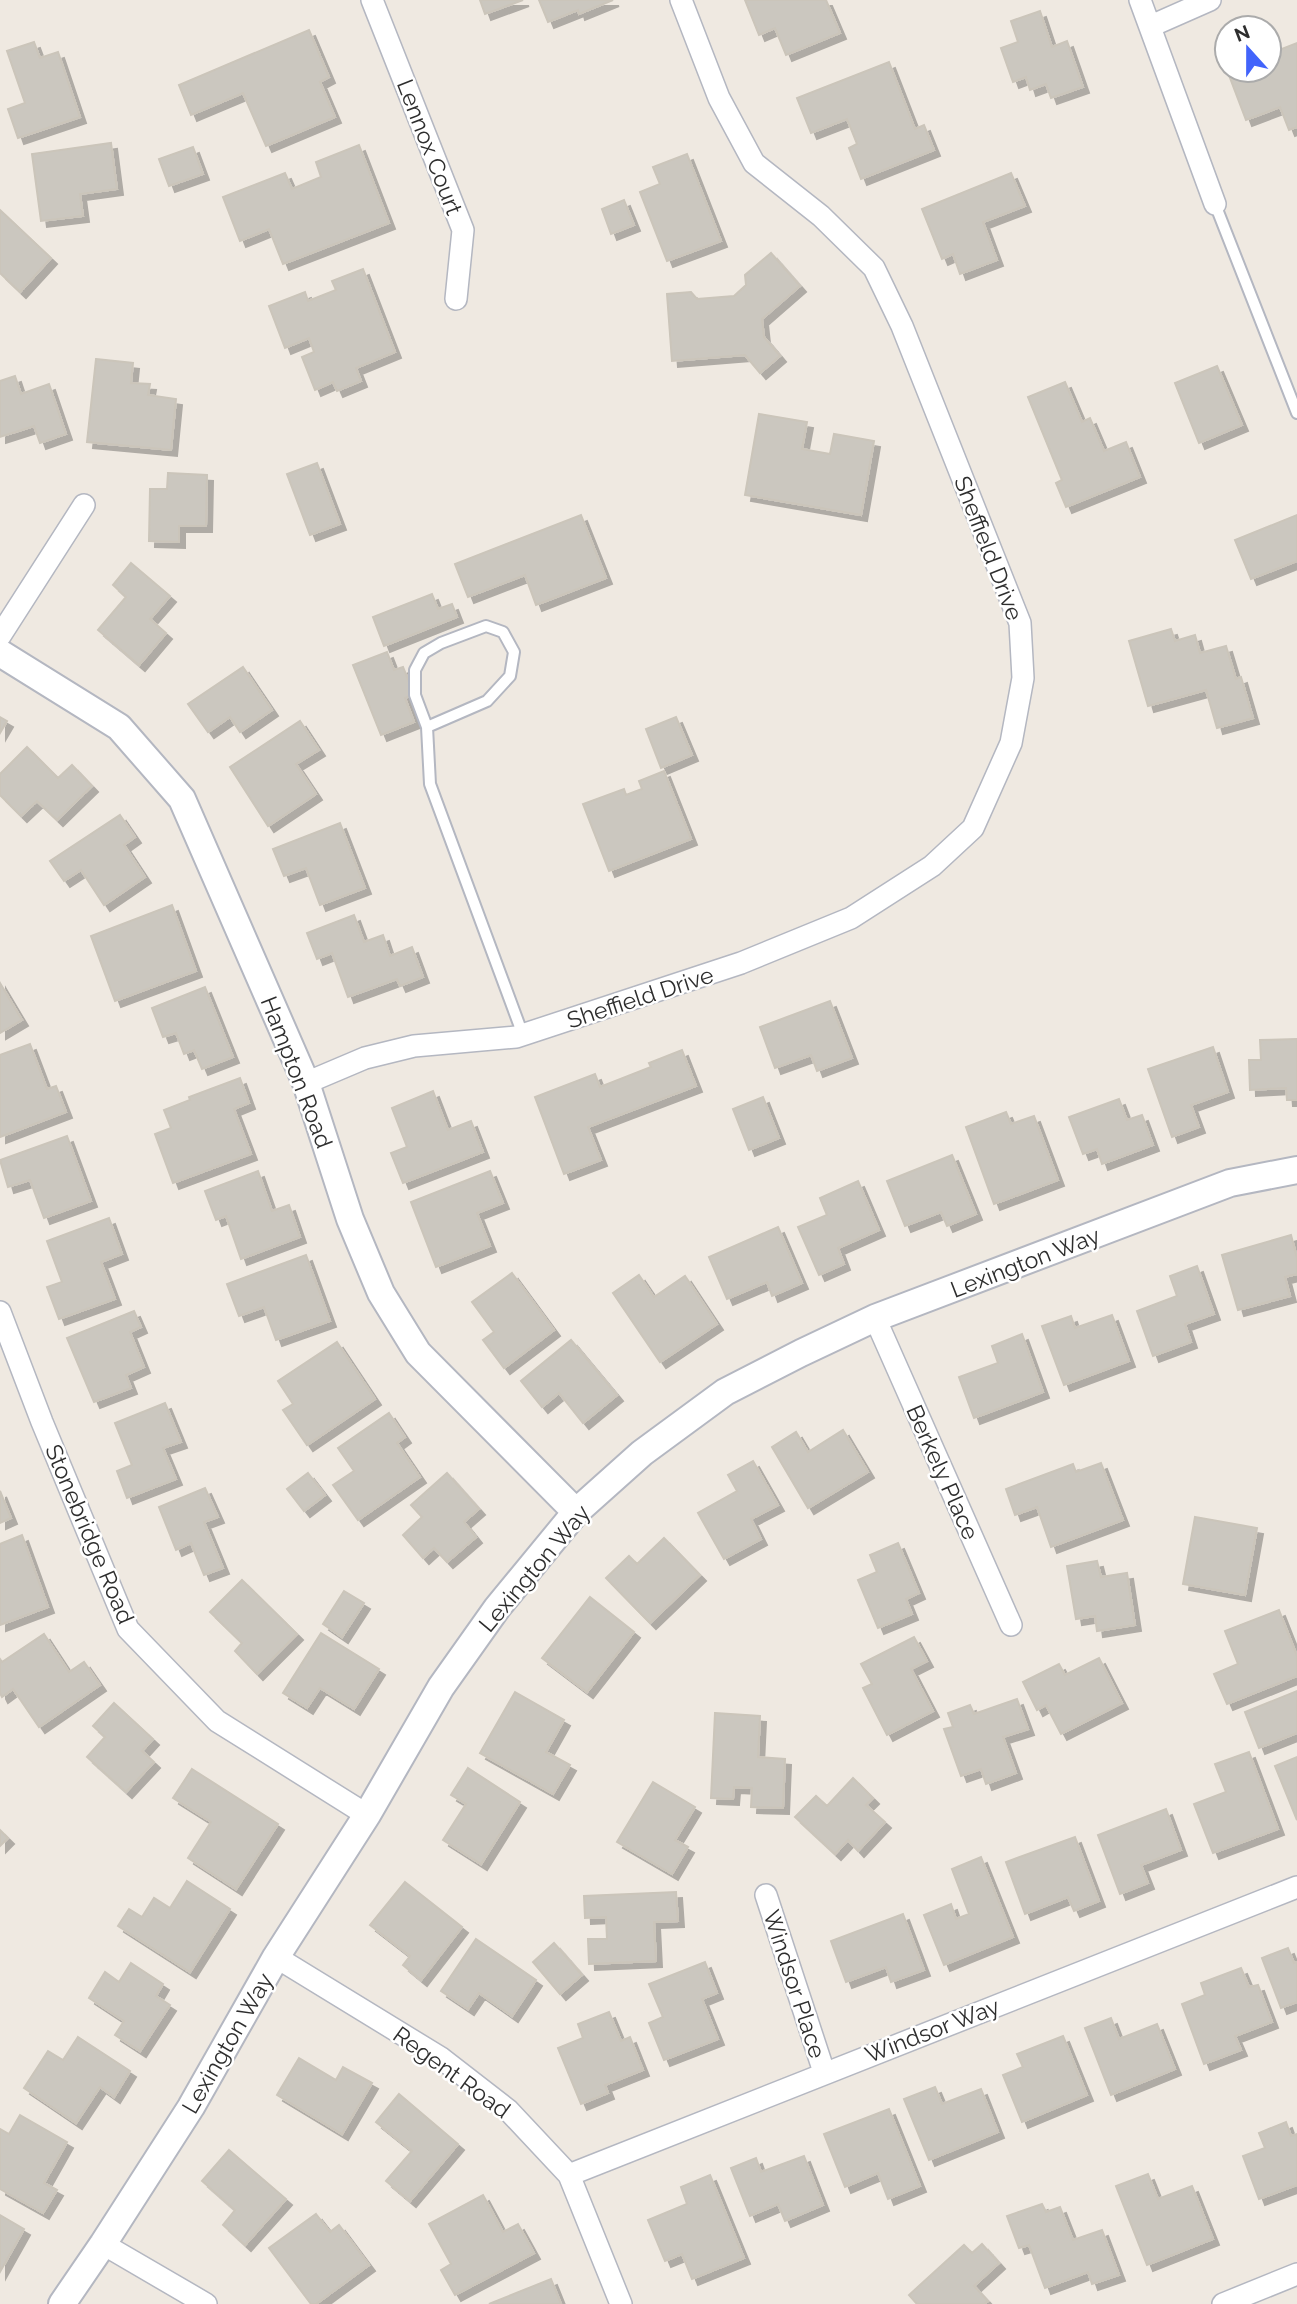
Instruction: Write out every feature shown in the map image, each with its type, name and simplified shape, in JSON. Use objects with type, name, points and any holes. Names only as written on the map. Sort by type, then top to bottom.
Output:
[{"type":"street","name":"Lennox Court","points":[[372,0],[463,230],[456,299]]},
{"type":"street","name":"Sheffield Drive","points":[[306,1083],[365,1058],[414,1046],[523,1035],[741,963],[851,918],[932,866],[973,828],[1012,743],[1023,678],[1020,622],[902,326],[874,268],[821,216],[754,163],[719,98],[681,0]]},
{"type":"street","points":[[1140,0],[1215,204]]},
{"type":"street","points":[[1151,26],[1210,0]]},
{"type":"street","points":[[0,636],[84,505]]},
{"type":"street","name":"Hampton Road","points":[[0,653],[119,727],[182,799],[306,1083],[355,1231],[380,1293],[418,1353],[576,1512]]},
{"type":"street","name":"Lexington Way","points":[[62,2304],[191,2107],[276,1957],[367,1815],[441,1687],[497,1608],[576,1512],[642,1453],[725,1392],[875,1318],[1230,1183],[1297,1170]]},
{"type":"street","name":"Stonebridge Road","points":[[0,1312],[42,1422],[128,1629],[217,1721],[367,1815]]},
{"type":"street","name":"Berkely Place","points":[[875,1318],[1011,1625]]},
{"type":"street","name":"Windsor Way","points":[[569,2175],[1297,1887]]},
{"type":"street","name":"Windsor Place","points":[[766,1895],[824,2072]]},
{"type":"street","name":"Regent Road","points":[[276,1957],[441,2058],[508,2110],[569,2175],[621,2304]]},
{"type":"street","points":[[103,2244],[206,2304]]},
{"type":"street","points":[[1223,2304],[1297,2274]]},
{"type":"lane","points":[[1215,204],[1297,413]]},
{"type":"lane","points":[[427,727],[487,701],[510,676],[514,652],[503,632],[486,626],[441,643],[424,653],[415,670],[415,695],[427,727],[429,784],[523,1035]]},
{"type":"building","points":[[480,0],[523,0],[485,14]]},
{"type":"building","points":[[539,0],[613,0],[579,14],[578,10],[548,22]]},
{"type":"building","points":[[745,0],[826,0],[840,33],[786,55],[775,28],[759,35]]},
{"type":"building","points":[[1040,11],[1052,47],[1067,41],[1083,87],[1051,98],[1046,84],[1030,90],[1026,77],[1013,82],[1001,48],[1018,42],[1011,21]]},
{"type":"building","points":[[309,30],[329,77],[320,82],[335,117],[266,146],[243,93],[191,115],[179,85]]},
{"type":"building","points":[[34,42],[40,58],[58,52],[80,117],[18,138],[8,109],[25,103],[7,51]]},
{"type":"building","points":[[1297,43],[1297,127],[1289,130],[1280,107],[1246,120],[1232,84],[1283,84],[1283,48]]},
{"type":"building","points":[[889,62],[915,129],[924,125],[934,150],[861,179],[849,148],[857,144],[847,119],[811,133],[797,98]]},
{"type":"building","points":[[111,143],[117,189],[80,194],[83,216],[41,221],[32,154]]},
{"type":"building","points":[[359,145],[389,223],[283,264],[269,229],[240,241],[223,197],[285,173],[292,189],[321,177],[316,162]]},
{"type":"building","points":[[193,147],[203,174],[169,186],[159,159]]},
{"type":"building","points":[[687,154],[721,241],[667,261],[640,192],[660,184],[653,167]]},
{"type":"building","points":[[1011,173],[1025,206],[983,222],[997,260],[960,274],[953,254],[942,259],[922,209]]},
{"type":"building","points":[[624,200],[634,225],[611,234],[602,209]]},
{"type":"building","points":[[0,210],[51,258],[20,292],[0,273]]},
{"type":"building","points":[[771,253],[800,286],[762,319],[764,337],[780,356],[760,373],[745,355],[672,361],[667,294],[691,292],[697,299],[734,296],[746,285],[745,275]]},
{"type":"building","points":[[363,269],[395,352],[356,368],[361,381],[337,391],[333,382],[315,390],[302,357],[314,352],[309,338],[285,348],[269,306],[305,292],[308,301],[336,290],[332,281]]},
{"type":"building","points":[[96,359],[133,363],[131,383],[150,384],[148,395],[176,399],[171,450],[87,442]]},
{"type":"building","points":[[1217,366],[1242,425],[1199,443],[1175,383]]},
{"type":"building","points":[[15,376],[21,394],[49,384],[66,434],[40,443],[34,426],[0,437],[0,381]]},
{"type":"building","points":[[1065,382],[1082,422],[1090,418],[1104,451],[1126,442],[1140,477],[1066,507],[1056,483],[1062,480],[1028,397]]},
{"type":"building","points":[[759,414],[807,422],[802,449],[830,454],[834,434],[874,441],[861,515],[745,495]]},
{"type":"building","points":[[317,463],[340,524],[310,535],[287,474]]},
{"type":"building","points":[[168,473],[207,475],[206,526],[179,526],[179,542],[149,541],[150,489],[167,489]]},
{"type":"building","points":[[581,515],[606,578],[536,605],[525,575],[468,597],[455,564]]},
{"type":"building","points":[[1297,515],[1297,561],[1251,579],[1235,540]]},
{"type":"building","points":[[131,563],[170,596],[150,619],[166,633],[139,665],[98,630],[126,597],[113,585]]},
{"type":"building","points":[[432,594],[438,609],[452,604],[457,617],[384,646],[373,617]]},
{"type":"building","points":[[1171,629],[1175,641],[1195,635],[1200,653],[1226,646],[1236,679],[1241,677],[1253,718],[1217,728],[1206,690],[1148,706],[1129,641]]},
{"type":"building","points":[[387,652],[394,670],[403,667],[414,694],[405,698],[414,722],[381,735],[353,665]]},
{"type":"building","points":[[243,667],[272,710],[240,732],[230,717],[208,732],[188,704]]},
{"type":"building","points":[[0,717],[7,721],[0,733]]},
{"type":"building","points":[[676,717],[692,755],[661,768],[646,729]]},
{"type":"building","points":[[300,721],[319,750],[296,764],[316,794],[268,826],[230,767]]},
{"type":"building","points":[[27,747],[58,778],[72,765],[92,786],[57,820],[37,801],[21,816],[0,795],[0,774]]},
{"type":"building","points":[[664,771],[691,839],[609,871],[583,804],[624,789],[626,795],[642,789],[639,781]]},
{"type":"building","points":[[120,815],[135,837],[124,845],[145,877],[104,905],[81,870],[64,881],[50,861]]},
{"type":"building","points":[[340,823],[365,888],[320,905],[306,868],[284,876],[273,849]]},
{"type":"building","points":[[172,905],[196,971],[115,1001],[91,936]]},
{"type":"building","points":[[354,915],[364,942],[383,935],[390,956],[412,947],[423,977],[400,986],[397,979],[348,997],[332,953],[317,959],[307,933]]},
{"type":"building","points":[[0,983],[22,1020],[0,1033]]},
{"type":"building","points":[[205,987],[233,1057],[202,1069],[194,1050],[184,1054],[176,1033],[163,1037],[152,1008]]},
{"type":"building","points":[[830,1001],[852,1058],[817,1071],[811,1055],[775,1068],[760,1027]]},
{"type":"building","points":[[1297,1039],[1297,1100],[1287,1100],[1286,1088],[1250,1090],[1249,1060],[1261,1060],[1260,1040]]},
{"type":"building","points":[[30,1044],[47,1089],[56,1086],[66,1112],[0,1137],[0,1055]]},
{"type":"building","points":[[1213,1047],[1228,1092],[1191,1105],[1199,1127],[1172,1137],[1148,1069]]},
{"type":"building","points":[[682,1050],[696,1086],[588,1127],[601,1160],[564,1174],[535,1097],[595,1074],[600,1087],[651,1067],[649,1063]]},
{"type":"building","points":[[240,1078],[249,1103],[234,1109],[251,1154],[173,1183],[155,1134],[171,1128],[164,1110],[190,1100],[189,1097]]},
{"type":"building","points":[[433,1091],[448,1130],[471,1121],[483,1152],[403,1183],[391,1153],[407,1147],[392,1108]]},
{"type":"building","points":[[763,1097],[779,1138],[749,1150],[733,1109]]},
{"type":"building","points":[[1119,1099],[1127,1120],[1142,1115],[1153,1145],[1102,1164],[1097,1149],[1083,1154],[1069,1117]]},
{"type":"building","points":[[1006,1112],[1011,1124],[1034,1116],[1058,1180],[994,1204],[966,1127]]},
{"type":"building","points":[[67,1136],[91,1201],[44,1218],[30,1180],[8,1187],[0,1160]]},
{"type":"building","points":[[952,1155],[976,1214],[947,1226],[941,1212],[905,1226],[887,1181]]},
{"type":"building","points":[[258,1171],[272,1211],[289,1205],[300,1237],[241,1259],[226,1216],[216,1220],[205,1191]]},
{"type":"building","points":[[490,1171],[503,1203],[477,1213],[490,1246],[436,1267],[411,1202]]},
{"type":"building","points":[[858,1181],[879,1230],[838,1248],[844,1264],[819,1275],[798,1227],[827,1215],[820,1198]]},
{"type":"building","points":[[109,1218],[122,1254],[101,1262],[115,1299],[59,1319],[47,1287],[62,1282],[47,1241]]},
{"type":"building","points":[[778,1227],[802,1283],[772,1296],[767,1282],[727,1299],[709,1257]]},
{"type":"building","points":[[1291,1235],[1297,1258],[1297,1274],[1285,1277],[1290,1296],[1238,1310],[1222,1255]]},
{"type":"building","points":[[306,1255],[330,1321],[276,1340],[264,1307],[239,1316],[227,1284]]},
{"type":"building","points":[[1197,1266],[1214,1314],[1185,1324],[1191,1342],[1153,1356],[1137,1311],[1177,1296],[1170,1276]]},
{"type":"building","points":[[512,1273],[554,1330],[504,1368],[483,1340],[494,1332],[472,1302]]},
{"type":"building","points":[[639,1275],[654,1297],[685,1276],[717,1324],[660,1362],[613,1293]]},
{"type":"building","points":[[134,1311],[141,1327],[130,1332],[144,1367],[126,1375],[131,1388],[94,1402],[67,1338]]},
{"type":"building","points":[[1112,1315],[1129,1361],[1064,1385],[1042,1326],[1071,1316],[1075,1328]]},
{"type":"building","points":[[1022,1334],[1043,1392],[974,1418],[959,1377],[998,1363],[992,1346]]},
{"type":"building","points":[[571,1340],[617,1395],[583,1423],[559,1393],[542,1407],[521,1381]]},
{"type":"building","points":[[337,1342],[375,1399],[307,1445],[283,1410],[293,1404],[278,1381]]},
{"type":"building","points":[[165,1403],[181,1442],[163,1448],[176,1479],[127,1498],[117,1471],[132,1465],[115,1423]]},
{"type":"building","points":[[389,1413],[405,1437],[397,1443],[420,1477],[358,1520],[333,1485],[354,1471],[338,1448]]},
{"type":"building","points":[[843,1430],[868,1472],[808,1508],[772,1447],[796,1432],[808,1452]]},
{"type":"building","points":[[753,1461],[778,1505],[751,1519],[761,1539],[724,1559],[698,1513],[737,1491],[728,1475]]},
{"type":"building","points":[[1101,1463],[1123,1520],[1051,1547],[1037,1507],[1015,1515],[1006,1489],[1073,1464],[1076,1472]]},
{"type":"building","points":[[308,1473],[325,1495],[304,1511],[287,1489]]},
{"type":"building","points":[[447,1473],[479,1509],[464,1522],[476,1537],[447,1562],[434,1548],[423,1558],[403,1535],[422,1517],[411,1505]]},
{"type":"building","points":[[205,1488],[218,1517],[204,1522],[223,1568],[204,1575],[191,1543],[176,1550],[159,1507]]},
{"type":"building","points":[[0,1491],[11,1518],[0,1523]]},
{"type":"building","points":[[1195,1517],[1257,1528],[1245,1595],[1183,1584]]},
{"type":"building","points":[[22,1535],[48,1607],[0,1625],[0,1544]]},
{"type":"building","points":[[664,1538],[700,1575],[650,1623],[606,1578],[629,1556],[637,1564]]},
{"type":"building","points":[[898,1543],[919,1593],[906,1599],[912,1614],[878,1628],[858,1580],[877,1572],[870,1555]]},
{"type":"building","points":[[1097,1561],[1101,1577],[1127,1573],[1135,1625],[1097,1631],[1095,1616],[1076,1619],[1067,1566]]},
{"type":"building","points":[[242,1580],[297,1634],[257,1674],[235,1651],[242,1643],[210,1612]]},
{"type":"building","points":[[344,1591],[364,1603],[342,1637],[323,1624]]},
{"type":"building","points":[[590,1597],[634,1632],[587,1692],[542,1658]]},
{"type":"building","points":[[1279,1610],[1297,1656],[1297,1676],[1227,1704],[1214,1674],[1238,1664],[1225,1631]]},
{"type":"building","points":[[321,1633],[379,1669],[354,1709],[320,1688],[307,1708],[283,1693]]},
{"type":"building","points":[[44,1634],[69,1672],[84,1662],[100,1685],[39,1727],[13,1689],[2,1697],[0,1659],[2,1662]]},
{"type":"building","points":[[914,1637],[927,1661],[911,1669],[933,1711],[887,1735],[863,1688],[872,1684],[861,1664]]},
{"type":"building","points":[[1099,1658],[1122,1703],[1061,1734],[1046,1705],[1037,1710],[1023,1682],[1059,1664],[1065,1675]]},
{"type":"building","points":[[1297,1691],[1297,1733],[1259,1748],[1245,1712]]},
{"type":"building","points":[[515,1692],[564,1720],[546,1752],[570,1765],[553,1794],[480,1753]]},
{"type":"building","points":[[1017,1699],[1028,1729],[1003,1737],[1016,1773],[986,1784],[981,1769],[961,1776],[944,1729],[953,1727],[948,1713],[970,1705],[974,1714]]},
{"type":"building","points":[[114,1703],[153,1739],[142,1751],[154,1762],[126,1792],[87,1757],[105,1737],[93,1726]]},
{"type":"building","points":[[715,1713],[760,1716],[758,1757],[785,1759],[783,1808],[751,1807],[752,1788],[734,1787],[733,1799],[711,1798]]},
{"type":"building","points":[[1249,1752],[1278,1829],[1213,1853],[1194,1804],[1226,1792],[1215,1764]]},
{"type":"building","points":[[1297,1757],[1297,1820],[1275,1766]]},
{"type":"building","points":[[468,1768],[520,1802],[481,1864],[443,1840],[466,1804],[451,1795]]},
{"type":"building","points":[[192,1769],[278,1824],[236,1889],[188,1858],[211,1822],[173,1798]]},
{"type":"building","points":[[853,1778],[873,1798],[866,1805],[885,1822],[858,1851],[848,1840],[835,1854],[795,1817],[816,1796],[827,1806]]},
{"type":"building","points":[[653,1782],[695,1807],[675,1840],[688,1847],[672,1874],[617,1842]]},
{"type":"building","points":[[1166,1809],[1181,1850],[1141,1865],[1148,1883],[1120,1894],[1098,1835]]},
{"type":"building","points":[[0,1830],[8,1838],[0,1846]]},
{"type":"building","points":[[1075,1837],[1099,1901],[1074,1911],[1068,1897],[1025,1914],[1006,1862]]},
{"type":"building","points":[[981,1857],[1013,1937],[944,1965],[924,1915],[951,1904],[956,1919],[969,1914],[952,1869]]},
{"type":"building","points":[[187,1881],[230,1909],[190,1972],[118,1926],[129,1909],[142,1917],[154,1898],[170,1908]]},
{"type":"building","points":[[405,1882],[462,1927],[421,1980],[403,1965],[410,1956],[370,1925]]},
{"type":"building","points":[[676,1892],[678,1921],[654,1922],[656,1961],[589,1964],[588,1939],[607,1939],[606,1917],[585,1918],[584,1896]]},
{"type":"building","points":[[903,1914],[924,1970],[891,1982],[886,1967],[846,1982],[831,1941]]},
{"type":"building","points":[[476,1939],[536,1980],[512,2016],[479,1993],[468,2009],[441,1991]]},
{"type":"building","points":[[554,1943],[582,1975],[560,1994],[533,1962]]},
{"type":"building","points":[[1288,1948],[1294,1963],[1297,1962],[1297,2002],[1281,2008],[1262,1958]]},
{"type":"building","points":[[705,1962],[717,1993],[702,1999],[718,2039],[664,2060],[649,2023],[663,2017],[649,1984]]},
{"type":"building","points":[[131,1963],[163,1984],[156,1996],[170,2005],[140,2051],[115,2035],[124,2021],[89,1998],[105,1972],[119,1982]]},
{"type":"building","points":[[1241,1968],[1249,1987],[1258,1985],[1272,2022],[1235,2036],[1241,2050],[1204,2064],[1182,2004],[1205,1995],[1201,1983]]},
{"type":"building","points":[[609,2012],[621,2041],[630,2037],[643,2070],[605,2085],[608,2093],[581,2104],[558,2048],[583,2038],[578,2024]]},
{"type":"building","points":[[1111,2018],[1119,2039],[1157,2024],[1175,2069],[1111,2095],[1085,2028]]},
{"type":"building","points":[[1063,2036],[1087,2095],[1022,2122],[1003,2075],[1023,2067],[1017,2054]]},
{"type":"building","points":[[78,2037],[130,2071],[114,2097],[100,2087],[76,2123],[24,2088],[48,2051],[63,2060]]},
{"type":"building","points":[[299,2058],[336,2080],[343,2067],[372,2083],[342,2134],[277,2095]]},
{"type":"building","points":[[935,2087],[942,2104],[981,2089],[998,2132],[929,2160],[904,2099]]},
{"type":"building","points":[[399,2094],[458,2144],[410,2201],[386,2181],[412,2151],[376,2122]]},
{"type":"building","points":[[889,2109],[920,2186],[888,2199],[878,2173],[845,2187],[824,2134]]},
{"type":"building","points":[[20,2115],[67,2142],[44,2183],[57,2190],[43,2213],[0,2189],[0,2129],[9,2134]]},
{"type":"building","points":[[1286,2122],[1291,2136],[1297,2134],[1297,2185],[1259,2199],[1243,2156],[1265,2148],[1259,2133]]},
{"type":"building","points":[[229,2150],[286,2199],[245,2245],[223,2225],[235,2210],[202,2181]]},
{"type":"building","points":[[804,2156],[823,2205],[785,2221],[778,2204],[750,2216],[731,2168],[756,2158],[761,2172]]},
{"type":"building","points":[[1148,2174],[1158,2199],[1192,2186],[1213,2239],[1147,2265],[1116,2186]]},
{"type":"building","points":[[710,2175],[744,2258],[692,2279],[682,2254],[665,2261],[648,2220],[687,2204],[681,2187]]},
{"type":"building","points":[[483,2195],[503,2232],[518,2224],[534,2253],[455,2295],[441,2270],[451,2264],[429,2224]]},
{"type":"building","points":[[1042,2204],[1046,2212],[1060,2207],[1073,2240],[1102,2230],[1119,2275],[1092,2284],[1088,2272],[1045,2288],[1029,2245],[1019,2248],[1007,2216]]},
{"type":"building","points":[[316,2214],[330,2232],[339,2225],[369,2265],[316,2304],[311,2304],[269,2248]]},
{"type":"building","points":[[0,2215],[24,2229],[0,2272]]},
{"type":"building","points":[[982,2244],[999,2263],[974,2286],[988,2301],[984,2304],[917,2304],[909,2295],[964,2245],[972,2253]]},
{"type":"building","points":[[551,2279],[561,2304],[489,2304]]}]
